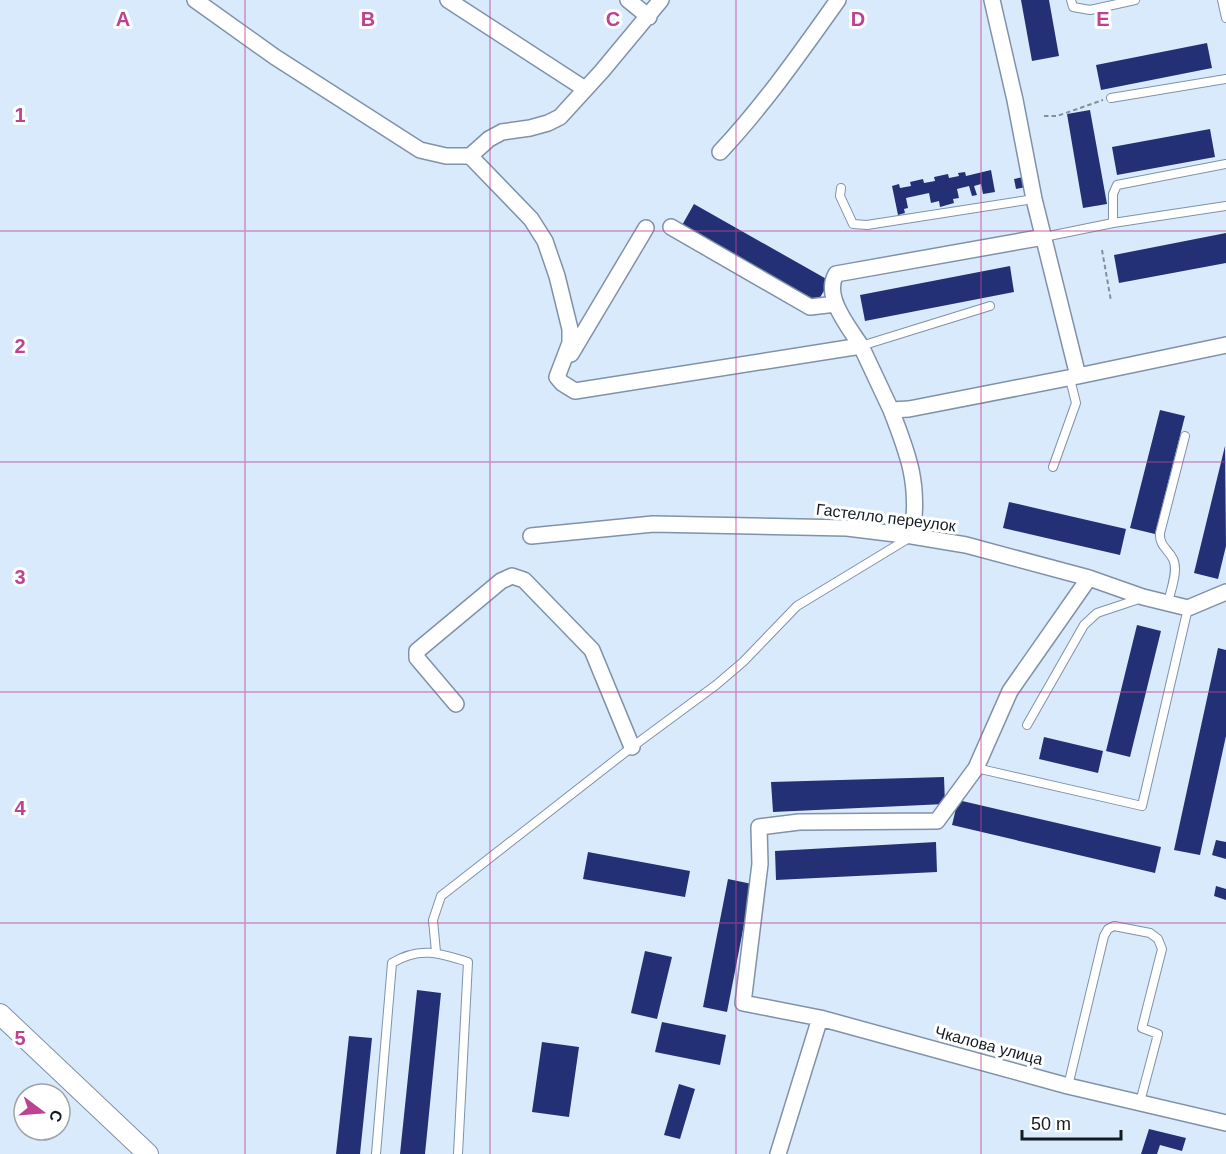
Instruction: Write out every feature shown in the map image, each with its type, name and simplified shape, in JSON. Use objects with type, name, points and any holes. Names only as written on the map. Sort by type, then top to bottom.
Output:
[{"type":"street","points":[[195,0],[275,57],[420,150],[446,156],[470,156],[489,139],[502,132],[530,128],[560,117],[662,0]]},
{"type":"street","points":[[448,0],[585,89]]},
{"type":"street","points":[[628,0],[649,17]]},
{"type":"street","points":[[720,152],[740,131],[838,0]]},
{"type":"street","points":[[992,0],[1074,378]]},
{"type":"street","points":[[470,156],[531,219],[545,242],[557,276],[570,329],[570,343],[557,377]]},
{"type":"street","points":[[671,227],[810,307],[836,303]]},
{"type":"street","points":[[557,377],[646,228]]},
{"type":"street","points":[[912,536],[916,514],[913,474],[908,453],[861,346],[836,303],[832,285],[836,274],[1044,237]]},
{"type":"street","points":[[891,410],[909,409],[1005,389],[1074,378],[1226,345]]},
{"type":"street","points":[[557,377],[575,391],[861,346]]},
{"type":"street","name":"Гастелло переулок","points":[[531,536],[653,524],[814,527],[912,536],[966,545],[1089,578],[1143,597],[1188,608]]},
{"type":"street","points":[[456,705],[417,658],[417,651],[501,581],[513,576],[524,580],[592,650],[632,747]]},
{"type":"street","points":[[976,768],[1010,691],[1089,578]]},
{"type":"street","points":[[1188,608],[1226,592]]},
{"type":"street","name":"Чкалова улица","points":[[976,768],[937,821],[799,822],[759,827],[760,864],[743,1003],[820,1018],[1068,1086],[1226,1123]]},
{"type":"street","points":[[0,1014],[148,1154]]},
{"type":"street","points":[[778,1154],[820,1018]]},
{"type":"lane","points":[[1071,0],[1073,7],[1090,10],[1135,0]]},
{"type":"lane","points":[[1222,0],[1226,18]]},
{"type":"lane","points":[[1111,98],[1226,79]]},
{"type":"lane","points":[[1113,223],[1113,194],[1117,185],[1226,164]]},
{"type":"lane","points":[[841,188],[840,196],[853,224],[867,225],[1034,199]]},
{"type":"lane","points":[[1044,237],[1113,223],[1226,206]]},
{"type":"lane","points":[[861,346],[990,306]]},
{"type":"lane","points":[[1053,466],[1076,403],[1074,378]]},
{"type":"lane","points":[[1168,603],[1175,569],[1174,559],[1159,539],[1185,436]]},
{"type":"lane","points":[[436,952],[433,920],[441,896],[632,747],[716,686],[743,662],[797,606],[912,536]]},
{"type":"lane","points":[[1027,725],[1084,626],[1097,614],[1143,597]]},
{"type":"lane","points":[[976,768],[1142,806],[1188,608]]},
{"type":"lane","points":[[1068,1086],[1104,936],[1114,926],[1150,933],[1158,939],[1162,950],[1142,1028],[1158,1034],[1140,1102]]},
{"type":"lane","points":[[376,1154],[392,963],[404,955],[436,952],[468,962],[458,1154]]},
{"type":"path","points":[[1044,116],[1057,116],[1111,98]]},
{"type":"path","points":[[1102,250],[1111,301]]},
{"type":"building","points":[[1021,0],[1049,0],[1059,56],[1032,61]]},
{"type":"building","points":[[1207,43],[1212,68],[1101,90],[1096,65]]},
{"type":"building","points":[[1090,110],[1107,204],[1083,208],[1067,114]]},
{"type":"building","points":[[1210,129],[1215,157],[1117,175],[1112,147]]},
{"type":"building","points":[[991,170],[995,192],[983,194],[981,184],[974,186],[977,195],[972,196],[969,186],[957,189],[959,198],[953,199],[954,203],[940,207],[939,201],[931,203],[929,193],[906,198],[908,208],[904,209],[905,213],[898,215],[892,186],[899,184],[900,188],[911,186],[910,182],[923,179],[924,183],[935,181],[934,177],[948,174],[949,178],[959,176],[958,173],[965,172],[966,176]]},
{"type":"building","points":[[1029,176],[1031,186],[1016,189],[1014,179]]},
{"type":"building","points":[[694,204],[830,281],[816,304],[681,227]]},
{"type":"building","points":[[1226,233],[1226,263],[1119,283],[1114,255]]},
{"type":"building","points":[[1010,266],[1014,292],[865,321],[860,295]]},
{"type":"building","points":[[1160,410],[1185,416],[1155,534],[1130,528]]},
{"type":"building","points":[[1225,446],[1226,546],[1218,579],[1194,573]]},
{"type":"building","points":[[1009,502],[1126,529],[1120,555],[1003,528]]},
{"type":"building","points":[[1137,625],[1161,631],[1130,757],[1106,751]]},
{"type":"building","points":[[1218,648],[1226,650],[1226,736],[1200,855],[1174,850]]},
{"type":"building","points":[[1044,737],[1103,751],[1098,773],[1039,759]]},
{"type":"building","points":[[944,777],[945,804],[773,812],[771,782]]},
{"type":"building","points":[[958,800],[1161,847],[1155,873],[952,825]]},
{"type":"building","points":[[1216,840],[1226,842],[1226,859],[1212,855]]},
{"type":"building","points":[[936,842],[937,872],[776,880],[775,851]]},
{"type":"building","points":[[588,852],[690,871],[685,897],[583,879]]},
{"type":"building","points":[[728,879],[752,884],[727,1012],[703,1007]]},
{"type":"building","points":[[1216,886],[1226,889],[1226,900],[1214,896]]},
{"type":"building","points":[[645,951],[672,957],[657,1019],[631,1013]]},
{"type":"building","points":[[417,990],[441,993],[425,1154],[400,1154]]},
{"type":"building","points":[[662,1022],[726,1035],[720,1065],[655,1052]]},
{"type":"building","points":[[349,1036],[372,1038],[360,1154],[336,1154]]},
{"type":"building","points":[[542,1042],[579,1047],[569,1117],[532,1112]]},
{"type":"building","points":[[679,1084],[695,1089],[680,1139],[664,1135]]},
{"type":"building","points":[[1149,1129],[1186,1138],[1182,1151],[1160,1145],[1157,1154],[1141,1154]]}]
